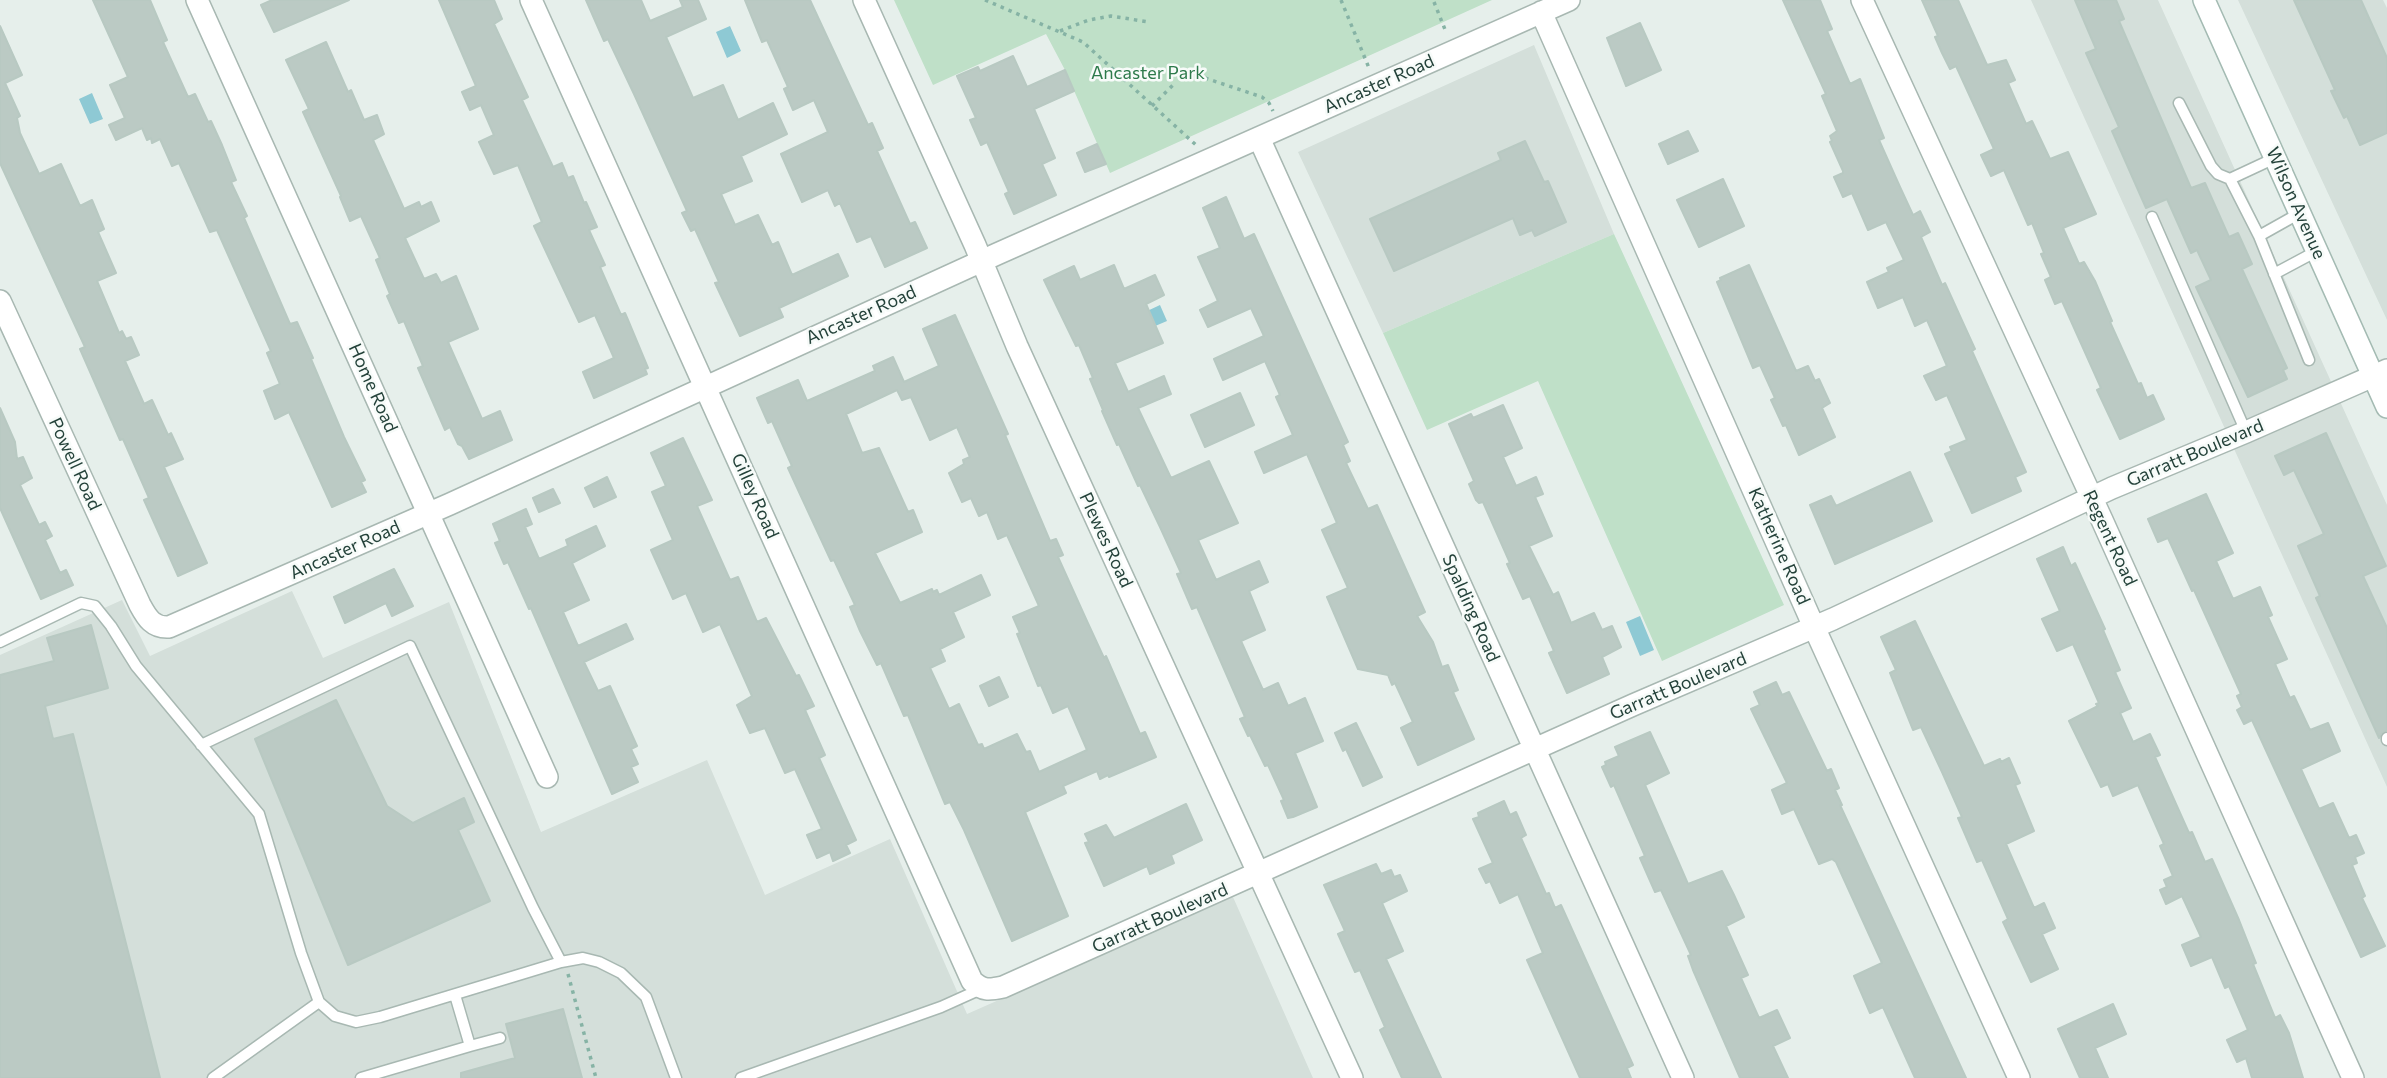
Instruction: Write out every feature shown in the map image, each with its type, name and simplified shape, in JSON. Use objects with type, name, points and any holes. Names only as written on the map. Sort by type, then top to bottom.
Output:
[{"type":"street","name":"Home Road","points":[[197,0],[547,777]]},
{"type":"street","name":"Gilley Road","points":[[531,0],[972,981],[981,989]]},
{"type":"street","name":"Plewes Road","points":[[864,0],[995,290],[1017,346],[1352,1078]]},
{"type":"street","name":"Ancaster Road","points":[[154,625],[162,627],[176,624],[429,513],[1211,158],[1569,0]]},
{"type":"street","name":"Regent Road","points":[[1862,0],[2353,1078]]},
{"type":"street","name":"Wilson Avenue","points":[[2204,0],[2317,251],[2380,372],[2387,407]]},
{"type":"street","name":"Katherine Road","points":[[1541,12],[1814,627],[2019,1078]]},
{"type":"street","name":"Spalding Road","points":[[1259,138],[1683,1078]]},
{"type":"street","name":"Powell Road","points":[[0,301],[140,606],[154,625]]},
{"type":"street","name":"Garratt Boulevard","points":[[981,989],[1003,987],[1814,627],[2091,498],[2380,372]]},
{"type":"lane","points":[[2179,103],[2211,166],[2218,174],[2230,179],[2259,236],[2309,360]]},
{"type":"lane","points":[[2230,179],[2275,158]]},
{"type":"lane","points":[[2259,236],[2300,213]]},
{"type":"lane","points":[[2152,217],[2246,432]]},
{"type":"lane","points":[[2274,274],[2317,251]]},
{"type":"lane","points":[[0,642],[81,603],[94,606],[111,626],[136,666],[259,814],[301,953],[319,1002],[335,1016],[356,1022],[583,958],[599,962],[621,973],[646,998],[676,1078]]},
{"type":"lane","points":[[201,745],[410,646],[533,908],[563,962]]},
{"type":"lane","points":[[741,1078],[940,1007],[981,989]]},
{"type":"lane","points":[[455,995],[470,1046]]},
{"type":"lane","points":[[212,1078],[319,1002]]},
{"type":"lane","points":[[361,1078],[399,1073],[470,1046],[500,1038]]},
{"type":"path","points":[[985,0],[1083,42],[1211,158]]},
{"type":"path","points":[[1341,0],[1376,86]]},
{"type":"path","points":[[1434,2],[1454,52]]},
{"type":"path","points":[[1060,31],[1089,20],[1111,16],[1149,22]]},
{"type":"path","points":[[1205,78],[1262,97],[1269,103],[1280,127]]},
{"type":"path","points":[[1152,106],[1175,83]]},
{"type":"path","points":[[563,962],[596,1078]]},
{"type":"shaded area","points":[[2031,0],[2158,0],[2387,505],[2387,787]]},
{"type":"shaded area","points":[[2238,0],[2383,0],[2387,8],[2387,320]]},
{"type":"shaded area","points":[[1534,45],[1614,234],[1383,333],[1298,152]]},
{"type":"shaded area","points":[[292,591],[323,658],[449,602],[541,832],[707,760],[765,895],[890,839],[967,1014],[1233,897],[1313,1078],[0,1078],[0,655],[122,600],[150,656]]},
{"type":"green space","name":"Ancaster Park","points":[[894,0],[1492,0],[1110,173],[1065,70],[1046,34],[933,85]]},
{"type":"green space","points":[[1614,234],[1784,605],[1662,661],[1538,381],[1427,430],[1383,333]]},
{"type":"water","points":[[730,26],[741,51],[727,58],[716,32]]},
{"type":"water","points":[[92,93],[103,119],[90,124],[79,99]]},
{"type":"water","points":[[1160,305],[1167,321],[1134,335],[1128,320]]},
{"type":"water","points":[[1640,616],[1654,650],[1640,656],[1626,622]]},
{"type":"building","points":[[93,0],[150,0],[167,40],[163,42],[188,97],[195,94],[222,145],[236,180],[231,182],[247,216],[244,218],[290,324],[297,322],[344,437],[365,480],[361,482],[366,492],[332,507],[289,412],[275,419],[264,391],[280,384],[267,353],[271,351],[217,230],[210,232],[179,163],[172,166],[160,139],[152,143],[151,138],[147,140],[142,128],[116,140],[109,125],[125,118],[110,85],[128,77]]},
{"type":"building","points":[[272,0],[349,0],[274,32],[261,5]]},
{"type":"building","points":[[439,0],[494,0],[502,19],[494,24],[528,97],[522,100],[553,167],[562,163],[568,178],[573,176],[584,203],[586,202],[597,227],[589,230],[605,265],[600,267],[621,315],[625,313],[648,368],[645,369],[647,374],[594,398],[583,372],[614,358],[595,315],[579,322],[534,226],[542,222],[518,165],[494,174],[479,142],[494,135],[481,105],[470,110],[462,92],[476,86]]},
{"type":"building","points":[[586,0],[641,0],[650,21],[683,7],[680,0],[698,0],[706,19],[666,37],[693,98],[723,85],[738,120],[773,103],[787,134],[741,156],[752,181],[721,194],[735,225],[758,215],[772,245],[778,242],[792,275],[838,254],[848,276],[779,308],[783,317],[740,336],[715,283],[719,282],[695,229],[691,231],[682,213],[687,211],[634,94],[608,39],[604,41]]},
{"type":"building","points":[[745,0],[810,0],[868,125],[872,123],[883,148],[877,151],[910,224],[915,222],[927,248],[885,267],[871,236],[857,242],[840,203],[835,206],[828,190],[802,202],[781,154],[828,132],[814,100],[793,110],[784,89],[788,87],[767,40],[762,42]]},
{"type":"building","points":[[1783,0],[1820,0],[1832,29],[1827,31],[1850,84],[1860,79],[1884,138],[1879,140],[1900,187],[1913,215],[1920,211],[1930,232],[1921,237],[1975,349],[1972,351],[2026,472],[2015,477],[2021,491],[1972,513],[1945,454],[1952,451],[1950,447],[1967,440],[1947,395],[1936,400],[1924,376],[1947,366],[1927,320],[1915,326],[1903,297],[1878,308],[1867,282],[1889,272],[1887,268],[1904,260],[1886,222],[1868,230],[1852,193],[1843,197],[1834,177],[1843,171],[1830,142],[1830,136],[1837,131],[1822,96],[1826,94]]},
{"type":"building","points":[[1922,0],[1958,0],[1987,65],[2006,60],[2015,80],[2008,83],[2026,124],[2032,121],[2050,159],[2068,152],[2096,214],[2063,228],[2079,264],[2084,262],[2095,281],[2138,384],[2141,383],[2147,398],[2153,395],[2164,419],[2120,439],[2097,390],[2101,388],[2062,301],[2055,304],[2045,280],[2051,277],[2032,223],[2028,225],[2004,170],[1991,176],[1981,155],[1994,149],[1956,66],[1950,69],[1942,53],[1935,37],[1938,36]]},
{"type":"building","points":[[2075,0],[2116,0],[2124,19],[2119,21],[2191,188],[2205,183],[2229,237],[2238,233],[2252,264],[2242,269],[2287,368],[2283,370],[2287,379],[2248,397],[2196,287],[2211,280],[2197,250],[2191,253],[2167,199],[2146,208],[2112,131],[2119,127],[2086,53],[2096,49]]},
{"type":"building","points":[[2294,0],[2361,0],[2387,58],[2387,133],[2360,145],[2347,116],[2344,118],[2331,91],[2335,90]]},
{"type":"building","points":[[1640,23],[1661,70],[1626,86],[1607,38]]},
{"type":"building","points":[[0,26],[22,75],[5,83],[20,116],[17,118],[20,133],[39,174],[61,164],[80,206],[92,200],[104,229],[98,232],[116,273],[97,281],[119,333],[122,331],[126,339],[131,337],[139,355],[125,361],[144,404],[152,400],[168,435],[171,433],[183,459],[164,467],[207,563],[178,576],[144,500],[149,498],[80,349],[85,347],[0,163]]},
{"type":"building","points":[[326,42],[348,92],[351,90],[364,120],[377,115],[384,134],[373,140],[404,209],[419,202],[421,207],[431,202],[439,221],[405,238],[424,279],[436,274],[441,283],[456,276],[478,329],[448,342],[482,419],[500,411],[512,440],[469,459],[450,427],[445,430],[418,368],[423,366],[404,321],[399,323],[387,296],[390,294],[376,260],[380,258],[361,216],[350,221],[303,112],[309,109],[286,60]]},
{"type":"building","points":[[1013,56],[1027,87],[1065,70],[1074,91],[1034,109],[1055,158],[1042,164],[1056,195],[1014,214],[1005,194],[1009,192],[987,142],[981,145],[970,120],[976,118],[957,76],[978,67],[980,71]]},
{"type":"building","points":[[1688,131],[1698,151],[1668,164],[1659,144]]},
{"type":"building","points":[[1525,141],[1544,182],[1548,181],[1566,222],[1535,236],[1532,230],[1520,235],[1513,218],[1394,271],[1370,219],[1501,160],[1498,153]]},
{"type":"building","points":[[1097,144],[1106,164],[1085,172],[1077,153]]},
{"type":"building","points":[[1723,179],[1744,226],[1699,247],[1677,200]]},
{"type":"building","points":[[1226,197],[1244,239],[1254,234],[1348,442],[1343,445],[1350,461],[1346,463],[1368,509],[1377,505],[1425,612],[1417,616],[1433,642],[1442,667],[1448,665],[1458,690],[1453,692],[1474,739],[1418,765],[1401,728],[1413,722],[1395,683],[1392,685],[1388,675],[1358,669],[1327,597],[1348,588],[1322,530],[1337,523],[1307,454],[1264,473],[1255,452],[1293,435],[1276,397],[1280,395],[1265,361],[1223,380],[1214,359],[1264,336],[1251,308],[1208,327],[1200,310],[1218,301],[1198,257],[1220,248],[1203,208]]},
{"type":"building","points":[[1114,265],[1124,289],[1155,275],[1164,295],[1146,304],[1163,343],[1115,363],[1128,392],[1164,376],[1171,394],[1138,408],[1171,478],[1209,461],[1238,523],[1198,540],[1216,580],[1259,561],[1268,582],[1249,591],[1265,630],[1241,641],[1263,690],[1278,683],[1288,706],[1305,698],[1323,741],[1295,753],[1317,807],[1293,817],[1288,818],[1281,801],[1284,800],[1268,765],[1265,766],[1240,719],[1245,717],[1197,607],[1192,609],[1177,574],[1181,573],[1102,411],[1090,379],[1093,378],[1079,345],[1076,346],[1044,280],[1074,266],[1080,280]]},
{"type":"building","points":[[1749,265],[1796,371],[1808,366],[1815,381],[1819,379],[1830,403],[1822,408],[1835,437],[1799,455],[1771,400],[1775,398],[1760,365],[1753,368],[1717,282],[1720,278]]},
{"type":"building","points":[[955,315],[1008,434],[1005,435],[1050,541],[1056,539],[1063,555],[1058,557],[1086,619],[1104,658],[1106,656],[1140,734],[1145,732],[1156,757],[1109,777],[1108,775],[1100,779],[1097,771],[1063,786],[1066,793],[1025,812],[1068,916],[1012,941],[964,830],[950,802],[945,804],[908,715],[904,716],[881,663],[877,665],[860,631],[850,607],[855,605],[834,560],[831,561],[788,468],[792,466],[772,421],[768,423],[757,398],[798,380],[807,401],[875,371],[873,366],[893,357],[904,382],[939,366],[923,329]],"holes":[[[897,390],[902,400],[911,397],[930,440],[957,427],[970,457],[949,473],[962,502],[971,498],[979,516],[987,512],[998,539],[1007,535],[1039,606],[1013,617],[1020,633],[1017,634],[1038,686],[1041,685],[1053,713],[1068,706],[1087,750],[1039,772],[1030,751],[1026,752],[1017,734],[984,749],[982,744],[978,745],[959,704],[949,709],[930,668],[945,661],[940,649],[964,637],[953,612],[990,595],[981,575],[939,595],[937,590],[933,592],[932,589],[900,603],[875,553],[922,532],[913,510],[908,512],[879,448],[862,453],[846,414]]]},
{"type":"building","points":[[1240,393],[1254,425],[1205,447],[1191,415]]},
{"type":"building","points":[[1503,405],[1522,448],[1503,457],[1516,486],[1536,477],[1543,494],[1535,497],[1552,536],[1529,546],[1553,595],[1558,592],[1571,623],[1594,613],[1602,630],[1612,626],[1621,647],[1602,657],[1609,674],[1567,693],[1549,653],[1554,651],[1530,596],[1523,599],[1483,502],[1476,500],[1469,484],[1474,481],[1449,424],[1471,414],[1473,418]]},
{"type":"building","points":[[0,408],[15,442],[17,459],[23,457],[32,478],[20,485],[39,525],[45,522],[52,536],[45,540],[60,573],[66,570],[73,585],[41,599],[0,508]]},
{"type":"building","points":[[2326,433],[2386,566],[2363,576],[2387,628],[2387,730],[2379,738],[2316,598],[2320,596],[2298,546],[2324,534],[2294,470],[2284,475],[2275,456]]},
{"type":"building","points":[[683,438],[712,500],[697,506],[730,580],[738,577],[757,622],[766,618],[814,706],[805,710],[825,755],[819,758],[856,840],[846,845],[850,853],[833,861],[830,852],[817,858],[807,835],[822,829],[795,769],[785,773],[765,728],[750,733],[737,705],[752,696],[720,624],[703,632],[686,593],[673,599],[651,550],[673,540],[652,492],[666,486],[651,453]]},
{"type":"building","points":[[1910,472],[1932,521],[1835,564],[1810,505],[1831,496],[1836,506]]},
{"type":"building","points":[[607,477],[616,497],[594,507],[585,488]]},
{"type":"building","points":[[553,489],[560,503],[539,512],[533,498]]},
{"type":"building","points":[[2206,494],[2233,553],[2216,561],[2233,599],[2260,587],[2272,615],[2268,617],[2287,659],[2275,664],[2290,698],[2294,696],[2310,730],[2328,723],[2340,751],[2301,769],[2319,809],[2333,803],[2349,838],[2356,835],[2364,853],[2355,857],[2357,863],[2352,865],[2365,896],[2362,898],[2385,946],[2361,957],[2252,720],[2244,724],[2237,710],[2242,707],[2237,696],[2241,694],[2194,590],[2192,591],[2168,538],[2158,542],[2148,519]]},
{"type":"building","points":[[526,509],[532,524],[525,527],[539,559],[568,546],[566,540],[596,526],[605,546],[572,563],[589,600],[563,612],[578,646],[626,624],[633,639],[584,662],[598,691],[610,686],[637,746],[631,749],[638,764],[631,767],[638,782],[612,794],[531,608],[529,609],[508,562],[504,564],[495,543],[500,541],[493,524]]},
{"type":"building","points":[[2063,547],[2071,566],[2075,563],[2120,670],[2115,672],[2131,708],[2120,713],[2133,742],[2150,734],[2160,755],[2155,757],[2189,833],[2192,832],[2205,862],[2212,859],[2239,920],[2275,1018],[2280,1015],[2289,1033],[2303,1078],[2252,1078],[2246,1058],[2237,1062],[2227,1040],[2248,1030],[2229,986],[2225,988],[2212,957],[2191,966],[2182,945],[2201,937],[2182,896],[2166,904],[2160,890],[2167,887],[2164,880],[2173,876],[2160,846],[2164,844],[2138,785],[2113,796],[2108,784],[2101,787],[2069,721],[2099,703],[2073,644],[2057,651],[2042,619],[2060,611],[2037,559]]},
{"type":"building","points":[[394,569],[413,606],[392,616],[386,603],[345,623],[334,597]]},
{"type":"building","points":[[1915,621],[1984,766],[2009,758],[2020,783],[2015,785],[2034,831],[2006,844],[2034,908],[2044,903],[2055,928],[2042,934],[2058,969],[2031,982],[2003,922],[2008,919],[1982,860],[1977,862],[1958,818],[1962,817],[1942,772],[1921,727],[1913,730],[1890,673],[1896,670],[1881,637]]},
{"type":"building","points":[[91,625],[108,688],[45,706],[53,739],[73,734],[160,1078],[0,1078],[0,675],[54,661],[47,638]]},
{"type":"building","points":[[999,677],[1008,697],[989,706],[980,686]]},
{"type":"building","points":[[1776,682],[1782,695],[1789,692],[1827,771],[1831,769],[1839,788],[1835,790],[1840,805],[1966,1078],[1915,1078],[1883,1007],[1870,1013],[1854,976],[1882,963],[1836,862],[1832,859],[1819,864],[1794,809],[1782,814],[1772,790],[1787,783],[1751,709],[1760,705],[1754,692]]},
{"type":"building","points":[[336,700],[387,806],[413,823],[464,798],[474,822],[458,830],[490,901],[348,965],[255,739]]},
{"type":"building","points":[[1356,723],[1382,777],[1363,786],[1346,749],[1343,751],[1335,733]]},
{"type":"building","points":[[1650,732],[1669,773],[1645,785],[1688,884],[1722,871],[1734,895],[1744,917],[1726,926],[1748,975],[1741,978],[1759,1018],[1777,1010],[1790,1038],[1773,1046],[1788,1078],[1740,1078],[1693,970],[1688,956],[1691,955],[1661,890],[1655,892],[1640,858],[1645,856],[1614,785],[1611,787],[1602,767],[1606,765],[1605,762],[1619,756],[1615,747]]},
{"type":"building","points":[[1504,801],[1510,815],[1516,812],[1526,835],[1521,838],[1546,894],[1549,893],[1555,908],[1561,905],[1633,1065],[1627,1068],[1631,1078],[1580,1078],[1527,960],[1543,953],[1518,894],[1500,903],[1490,881],[1486,883],[1479,869],[1493,863],[1473,819],[1479,817],[1478,813]]},
{"type":"building","points":[[1186,804],[1202,840],[1171,855],[1174,863],[1150,874],[1147,866],[1104,886],[1085,843],[1089,842],[1085,834],[1106,825],[1114,838]]},
{"type":"building","points":[[1376,864],[1381,874],[1391,870],[1394,877],[1400,875],[1407,891],[1382,903],[1403,951],[1386,959],[1441,1078],[1402,1078],[1380,1030],[1385,1027],[1360,970],[1355,972],[1338,934],[1345,931],[1324,885]]},
{"type":"building","points":[[2113,1004],[2126,1034],[2095,1048],[2108,1078],[2080,1078],[2058,1029]]},
{"type":"building","points":[[563,1009],[582,1078],[461,1078],[461,1073],[515,1058],[506,1024]]}]
